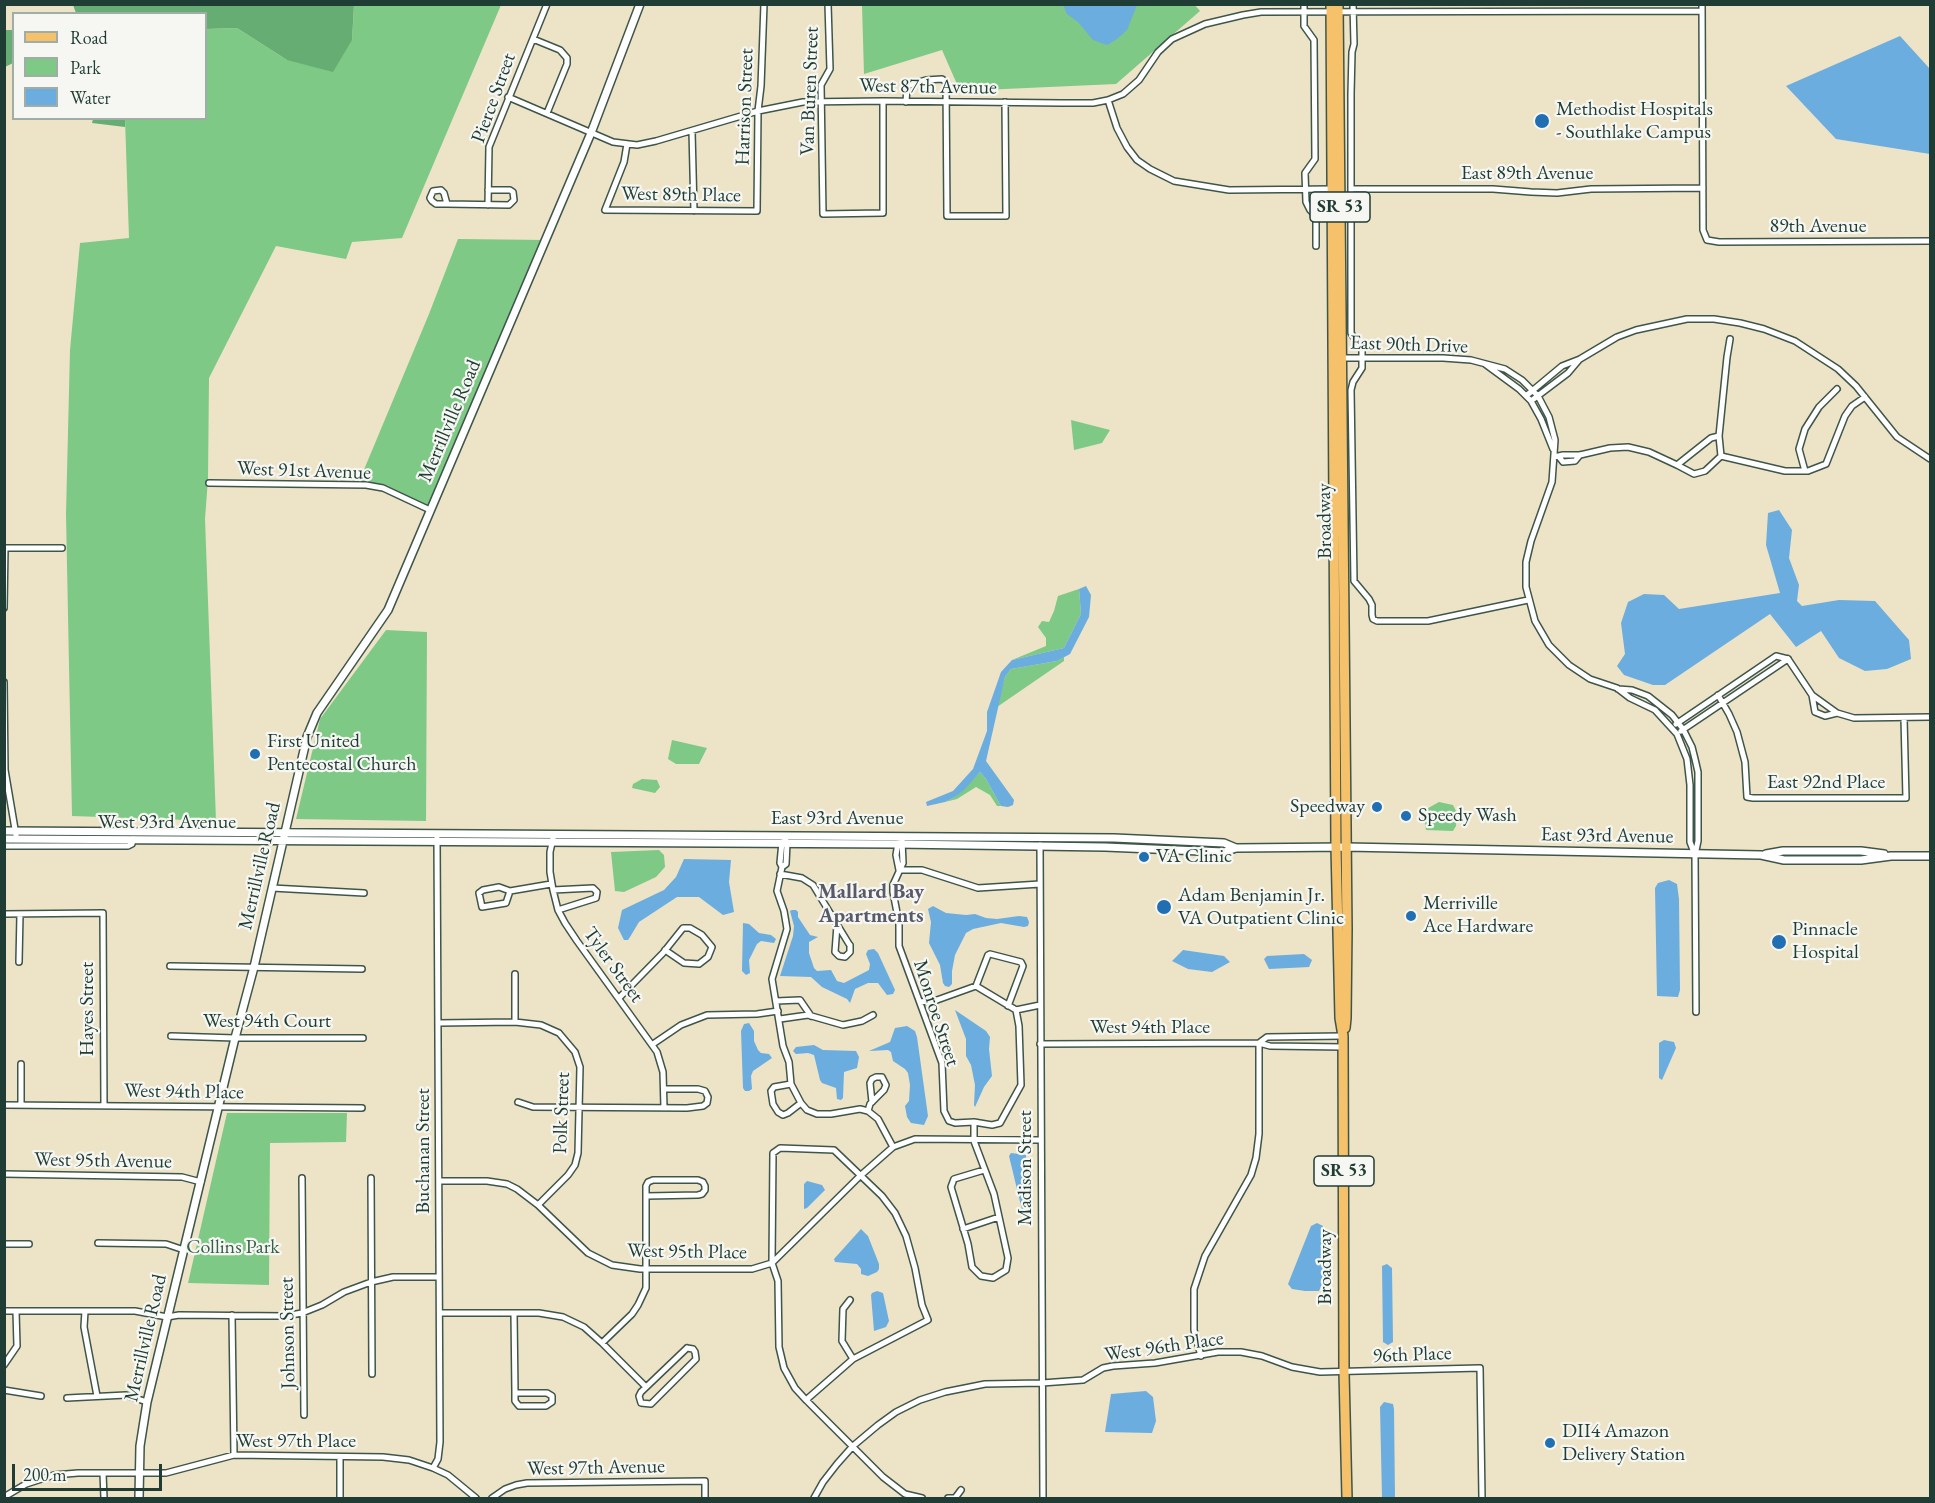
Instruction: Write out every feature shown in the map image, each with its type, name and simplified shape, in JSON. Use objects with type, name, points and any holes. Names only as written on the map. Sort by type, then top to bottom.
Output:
[{"type":"main road","name":"Broadway","points":[[1334,8],[1332,189],[1337,358]]},
{"type":"main road","name":"Broadway","points":[[1334,8],[1341,847],[1346,1018],[1343,1047],[1344,1372],[1347,1498]]},
{"type":"street","name":"Pierce Street","points":[[488,205],[489,147],[547,4]]},
{"type":"street","name":"Merrillville Road","points":[[139,1498],[140,1446],[147,1402],[312,725],[317,713],[381,624],[388,610],[591,133],[640,4]]},
{"type":"street","name":"Harrison Street","points":[[757,211],[758,111],[764,4]]},
{"type":"street","name":"Van Buren Street","points":[[828,4],[830,69],[821,85],[823,214],[883,213],[884,101]]},
{"type":"street","points":[[1304,4],[1305,29],[1314,40],[1315,159],[1305,173],[1306,202],[1316,219],[1316,246]]},
{"type":"street","points":[[1353,4],[1351,333],[1360,344],[1362,358],[1361,372],[1351,390],[1354,581],[1372,605],[1373,619],[1377,621],[1428,621],[1528,600]]},
{"type":"street","points":[[1533,4],[1533,12]]},
{"type":"street","name":"West 87th Avenue","points":[[508,98],[614,142],[627,144],[656,141],[786,104],[821,101],[1094,103],[1123,94],[1139,80],[1158,52],[1172,39],[1205,24],[1261,12],[1304,12],[1334,8],[1353,12],[1533,12],[1702,8]]},
{"type":"street","points":[[1702,8],[1703,188]]},
{"type":"street","points":[[533,39],[560,50],[567,58],[567,64],[547,113]]},
{"type":"street","points":[[906,102],[906,87],[909,85],[926,80],[942,79],[945,82],[947,216],[1006,216],[1005,102]]},
{"type":"street","points":[[1108,100],[1117,128],[1137,160],[1159,175],[1174,181],[1230,190],[1332,189]]},
{"type":"street","points":[[692,130],[694,211]]},
{"type":"street","name":"West 89th Place","points":[[627,144],[624,162],[605,210],[757,211]]},
{"type":"street","name":"East 89th Avenue","points":[[1351,189],[1485,188],[1557,193],[1592,189],[1703,188]]},
{"type":"street","name":"89th Avenue","points":[[1703,188],[1703,230],[1707,240],[1719,243],[1930,241]]},
{"type":"street","points":[[447,204],[509,205],[515,196],[510,190],[488,189]]},
{"type":"street","points":[[1526,396],[1562,366],[1580,359],[1605,343],[1636,330],[1687,319],[1714,319],[1764,329],[1795,341],[1838,369],[1898,437],[1930,459]]},
{"type":"street","points":[[1721,456],[1719,436],[1730,339]]},
{"type":"street","name":"East 90th Drive","points":[[1337,358],[1460,359],[1484,363],[1505,369],[1538,396]]},
{"type":"street","points":[[1531,401],[1568,373],[1580,359]]},
{"type":"street","name":"East 90th Drive","points":[[1484,363],[1531,401],[1553,449]]},
{"type":"street","points":[[1805,471],[1799,448],[1805,429],[1819,407],[1837,389]]},
{"type":"street","points":[[1538,396],[1554,431],[1553,449],[1556,457],[1552,482],[1536,525],[1526,562],[1528,600],[1541,633],[1569,665],[1590,679],[1648,696],[1672,715],[1678,723],[1687,759],[1690,785],[1690,842],[1695,855],[1696,1012]]},
{"type":"street","points":[[1721,456],[1785,471],[1805,471],[1826,464],[1845,416],[1852,406],[1865,397]]},
{"type":"street","points":[[1677,465],[1711,438],[1719,436]]},
{"type":"street","points":[[1556,457],[1628,447],[1648,452],[1694,474],[1705,471],[1721,456]]},
{"type":"street","name":"West 91st Avenue","points":[[209,483],[366,484],[383,488],[430,510]]},
{"type":"street","points":[[4,608],[5,548],[62,548]]},
{"type":"street","points":[[1672,727],[1776,656],[1788,659],[1812,695],[1837,713],[1854,718],[1930,717]]},
{"type":"street","points":[[1680,731],[1788,659]]},
{"type":"street","points":[[4,682],[5,770],[17,839]]},
{"type":"street","points":[[1617,688],[1655,710],[1672,727],[1680,731]]},
{"type":"street","points":[[1812,695],[1815,712],[1825,716],[1837,713]]},
{"type":"street","points":[[1718,696],[1722,702]]},
{"type":"street","name":"East 92nd Place","points":[[1722,702],[1742,746],[1747,797],[1906,798],[1904,718]]},
{"type":"street","name":"West 93rd Avenue","points":[[4,831],[437,837]]},
{"type":"street","points":[[4,846],[129,846],[132,844],[133,831]]},
{"type":"street","name":"East 93rd Avenue","points":[[437,837],[554,834],[1224,852],[1236,848],[1341,847],[1761,855],[1784,860],[1861,860],[1891,855],[1930,856]]},
{"type":"street","name":"Tyler Street","points":[[554,834],[550,852],[552,887],[558,910],[652,1044],[661,1061],[664,1089],[663,1108]]},
{"type":"street","name":"West 93rd Avenue","points":[[4,839],[133,840],[284,836]]},
{"type":"street","name":"East 93rd Avenue","points":[[437,837],[552,842],[784,841],[900,836],[1114,838],[1224,843],[1236,848]]},
{"type":"street","name":"Monroe Street","points":[[900,836],[896,855],[899,870],[893,892],[899,923],[899,946],[942,1064],[945,1116],[949,1121],[955,1123],[974,1122]]},
{"type":"street","name":"Buchanan Street","points":[[434,1468],[438,1459],[440,1442],[437,837]]},
{"type":"street","name":"Madison Street","points":[[1040,837],[1043,1498]]},
{"type":"street","points":[[784,841],[777,891],[787,929],[772,979],[791,1081],[801,1103],[807,1110],[817,1114],[860,1109],[867,1111],[878,1119],[893,1147]]},
{"type":"street","points":[[899,870],[922,870],[978,888],[1040,884]]},
{"type":"street","points":[[780,874],[802,878],[813,885],[837,924],[850,947],[850,953],[844,957],[838,956],[836,952],[837,924]]},
{"type":"street","points":[[510,891],[506,903],[482,907],[479,893],[499,887],[510,891],[552,887],[593,888],[597,892],[596,898],[558,910]]},
{"type":"street","points":[[272,888],[363,893]]},
{"type":"street","name":"Hayes Street","points":[[20,914],[103,913],[104,1106]]},
{"type":"street","points":[[4,914],[20,914],[20,962]]},
{"type":"street","points":[[619,998],[683,928],[690,928],[702,935],[712,947],[708,957],[699,964],[684,963],[665,950]]},
{"type":"street","points":[[920,1002],[936,1000],[976,986],[990,954],[1021,962],[1023,966],[1008,1006]]},
{"type":"street","points":[[170,966],[362,969]]},
{"type":"street","points":[[438,1023],[515,1022],[515,974]]},
{"type":"street","points":[[976,986],[1016,1010],[1040,1005]]},
{"type":"street","points":[[776,1001],[800,1000],[811,1016]]},
{"type":"street","points":[[984,1170],[954,1179],[951,1187],[972,1267],[981,1276],[993,1278],[1006,1270],[1008,1258],[994,1194],[974,1141],[974,1122],[992,1125],[1000,1123],[1021,1085],[1019,1026],[1016,1010]]},
{"type":"street","points":[[652,1044],[681,1025],[707,1015],[758,1014],[778,1011]]},
{"type":"street","points":[[780,1019],[811,1016],[843,1025],[862,1021],[873,1015]]},
{"type":"street","name":"Polk Street","points":[[515,1022],[541,1025],[559,1034],[575,1052],[580,1067],[579,1142],[575,1165],[538,1205]]},
{"type":"street","name":"West 94th Court","points":[[171,1036],[363,1038]]},
{"type":"street","name":"West 94th Place","points":[[1259,1043],[1267,1037],[1343,1036]]},
{"type":"street","points":[[1201,1356],[1194,1330],[1194,1289],[1205,1256],[1251,1175],[1256,1158],[1259,1134],[1259,1043]]},
{"type":"street","name":"West 94th Place","points":[[1040,1044],[1259,1043],[1270,1046],[1343,1047]]},
{"type":"street","points":[[21,1064],[21,1105]]},
{"type":"street","points":[[791,1081],[774,1087],[771,1091],[772,1104],[778,1113],[783,1115],[801,1103]]},
{"type":"street","points":[[518,1102],[533,1107],[699,1108],[706,1103],[708,1097],[705,1090],[664,1089]]},
{"type":"street","points":[[867,1111],[872,1102]]},
{"type":"street","name":"West 94th Place","points":[[4,1105],[362,1108]]},
{"type":"street","name":"West 95th Place","points":[[439,1181],[497,1182],[517,1189],[538,1205],[588,1253],[612,1265],[647,1269],[752,1269],[772,1263],[860,1176],[893,1147],[915,1139],[974,1141]]},
{"type":"street","points":[[974,1141],[1040,1140]]},
{"type":"street","points":[[806,1400],[854,1359],[928,1320],[922,1305],[906,1236],[895,1213],[882,1196],[834,1150],[780,1148],[773,1153],[772,1263],[778,1281],[781,1357],[784,1368],[795,1388],[806,1400],[895,1487],[905,1494],[922,1498]]},
{"type":"street","name":"West 95th Avenue","points":[[4,1174],[182,1177],[201,1182]]},
{"type":"street","name":"Johnson Street","points":[[302,1178],[304,1415]]},
{"type":"street","points":[[371,1178],[372,1374]]},
{"type":"street","points":[[602,1343],[638,1305],[646,1288],[646,1186],[648,1182],[698,1180],[705,1186],[702,1194],[698,1195],[647,1196]]},
{"type":"street","points":[[963,1229],[999,1217]]},
{"type":"street","points":[[98,1243],[166,1244],[184,1250]]},
{"type":"street","points":[[4,1244],[30,1244]]},
{"type":"street","points":[[4,1311],[135,1311],[168,1317],[179,1315],[285,1316],[303,1313],[371,1282],[393,1277],[439,1277]]},
{"type":"street","points":[[850,1300],[843,1310],[842,1341],[854,1359]]},
{"type":"street","points":[[4,1365],[17,1346],[16,1311]]},
{"type":"street","points":[[85,1311],[84,1327],[97,1396]]},
{"type":"street","points":[[440,1313],[551,1314],[563,1317],[584,1327],[646,1387]]},
{"type":"street","points":[[514,1313],[515,1401],[519,1406],[546,1406],[552,1402],[552,1396],[547,1392],[515,1392]]},
{"type":"street","points":[[232,1315],[234,1455]]},
{"type":"street","points":[[684,1349],[693,1349],[696,1359],[651,1404],[642,1403],[639,1399],[640,1392],[646,1387],[684,1349]]},
{"type":"street","name":"West 96th Place","points":[[814,1498],[830,1473],[853,1446],[878,1425],[896,1412],[920,1400],[945,1392],[985,1384],[1083,1380],[1103,1368],[1155,1363],[1218,1352],[1241,1352],[1262,1356],[1292,1367],[1320,1372],[1344,1372]]},
{"type":"street","name":"96th Place","points":[[1344,1372],[1480,1368],[1482,1498]]},
{"type":"street","points":[[4,1390],[41,1396]]},
{"type":"street","points":[[67,1398],[126,1395],[147,1402]]},
{"type":"street","name":"West 97th Place","points":[[4,1497],[15,1489],[41,1478],[63,1474],[174,1472],[234,1455],[396,1457],[434,1468],[463,1486],[476,1498]]},
{"type":"street","points":[[340,1457],[340,1498]]},
{"type":"street","points":[[103,1473],[104,1498]]},
{"type":"street","name":"West 97th Avenue","points":[[492,1498],[506,1489],[526,1483],[705,1481],[705,1498]]},
{"type":"street","points":[[948,1498],[955,1498],[961,1490]]},
{"type":"green space","points":[[1194,4],[1200,11],[1116,84],[960,91],[942,50],[864,74],[862,5]]},
{"type":"green space","points":[[73,5],[354,5],[352,40],[333,72],[287,60],[237,28],[207,29],[207,12],[76,12]]},
{"type":"green space","points":[[354,5],[501,5],[402,238],[352,242],[346,259],[276,246],[209,378],[208,479],[205,519],[216,821],[72,816],[66,514],[70,350],[80,243],[129,238],[125,120],[207,120],[207,29],[237,28],[287,60],[352,40]]},
{"type":"green space","points":[[5,30],[12,30],[12,64],[5,67]]},
{"type":"green space","points":[[93,120],[125,120],[125,127],[92,123]]},
{"type":"green space","points":[[458,239],[546,240],[430,510],[383,488],[358,484]]},
{"type":"green space","points":[[1071,420],[1110,430],[1102,443],[1074,450]]},
{"type":"green space","points":[[1079,589],[1081,614],[1064,648],[1012,660],[1046,646],[1046,638],[1038,627],[1042,621],[1049,622],[1058,596]]},
{"type":"green space","points":[[386,630],[427,632],[426,821],[296,819],[320,719]]},
{"type":"green space","points":[[1064,657],[1064,661],[997,707],[1005,677],[1011,669],[1057,661]]},
{"type":"green space","points":[[672,740],[707,748],[699,764],[676,764],[668,759]]},
{"type":"green space","points":[[980,772],[1001,806],[997,806],[990,795],[976,787],[957,799],[945,802],[955,797]]},
{"type":"green space","points":[[642,779],[657,780],[660,787],[655,793],[632,788],[633,784]]},
{"type":"green space","points":[[1439,802],[1453,805],[1457,813],[1456,826],[1453,831],[1426,830],[1423,811]]},
{"type":"green space","points":[[659,850],[664,855],[665,867],[656,877],[624,892],[615,891],[611,852]]},
{"type":"green space","name":"Collins Park","points":[[227,1113],[347,1113],[346,1142],[270,1143],[269,1285],[188,1283]]},
{"type":"water","points":[[1063,5],[1137,5],[1127,30],[1107,45],[1093,40],[1078,22],[1067,14]]},
{"type":"water","points":[[1900,36],[1930,69],[1930,154],[1836,139],[1786,86]]},
{"type":"water","points":[[1779,510],[1792,530],[1789,558],[1799,585],[1797,601],[1802,606],[1839,600],[1875,601],[1909,640],[1911,659],[1887,669],[1865,671],[1839,658],[1821,631],[1796,647],[1770,614],[1665,685],[1653,685],[1624,675],[1617,666],[1625,654],[1621,623],[1628,602],[1644,594],[1664,595],[1679,609],[1780,593],[1766,545],[1768,513]]},
{"type":"water","points":[[1086,586],[1091,595],[1089,617],[1070,654],[1057,661],[1011,669],[1005,677],[986,761],[1014,800],[1013,805],[1001,806],[980,772],[955,797],[927,806],[926,802],[953,791],[973,769],[987,731],[987,712],[1001,672],[1012,660],[1064,648],[1081,614],[1079,589]]},
{"type":"water","points":[[684,859],[731,860],[729,882],[734,912],[723,915],[699,897],[677,897],[639,922],[628,940],[624,940],[618,928],[622,910],[664,890],[676,877]]},
{"type":"water","points":[[1669,880],[1677,884],[1679,899],[1680,990],[1678,997],[1657,996],[1655,888],[1658,883]]},
{"type":"water","points":[[933,906],[946,913],[975,914],[997,919],[1019,916],[1027,917],[1029,922],[1028,926],[1024,927],[1001,923],[973,929],[966,933],[955,955],[952,984],[949,987],[943,983],[940,965],[929,943],[931,922],[928,909]]},
{"type":"water","points":[[790,911],[798,912],[798,917],[810,935],[818,937],[809,942],[809,953],[817,971],[831,970],[837,981],[844,983],[869,970],[870,964],[866,954],[868,950],[874,949],[895,990],[893,994],[887,995],[878,983],[868,983],[855,989],[850,1003],[847,999],[822,987],[811,977],[780,976],[793,936],[794,926]]},
{"type":"water","points":[[743,923],[749,924],[759,933],[771,935],[776,939],[774,943],[761,941],[757,944],[749,960],[750,973],[746,975],[742,971]]},
{"type":"water","points":[[1183,950],[1224,956],[1230,962],[1212,972],[1188,969],[1172,961]]},
{"type":"water","points":[[1304,954],[1312,960],[1309,967],[1269,969],[1264,959],[1267,956]]},
{"type":"water","points":[[955,1010],[986,1031],[990,1037],[992,1076],[975,1107],[975,1085],[971,1065],[966,1056],[966,1039]]},
{"type":"water","points":[[749,1023],[754,1031],[754,1041],[758,1050],[769,1054],[772,1058],[753,1071],[752,1089],[745,1091],[741,1031],[744,1024]]},
{"type":"water","points":[[907,1026],[915,1031],[917,1037],[928,1116],[924,1125],[911,1123],[907,1117],[905,1106],[909,1101],[910,1085],[908,1073],[893,1061],[891,1052],[888,1050],[869,1051],[890,1042],[895,1028]]},
{"type":"water","points":[[1664,1040],[1674,1042],[1676,1048],[1662,1080],[1659,1078],[1659,1043]]},
{"type":"water","points":[[814,1045],[823,1050],[856,1051],[859,1057],[857,1068],[844,1072],[841,1100],[837,1099],[836,1088],[820,1080],[814,1055],[796,1054],[793,1051],[796,1047]]},
{"type":"water","points":[[1011,1153],[1026,1155],[1026,1214],[1023,1214],[1009,1156]]},
{"type":"water","points":[[807,1181],[822,1185],[825,1190],[804,1209],[804,1184]]},
{"type":"water","points":[[1317,1223],[1323,1226],[1323,1282],[1319,1291],[1292,1289],[1288,1284],[1311,1226]]},
{"type":"water","points":[[861,1229],[868,1236],[879,1264],[877,1272],[868,1276],[861,1274],[861,1269],[857,1264],[835,1262],[834,1259]]},
{"type":"water","points":[[1387,1264],[1392,1268],[1393,1342],[1388,1345],[1383,1342],[1382,1266]]},
{"type":"water","points":[[877,1291],[883,1293],[889,1321],[886,1327],[874,1331],[871,1295]]},
{"type":"water","points":[[1146,1391],[1153,1397],[1156,1421],[1152,1433],[1105,1432],[1111,1394]]},
{"type":"water","points":[[1384,1402],[1393,1404],[1394,1409],[1395,1498],[1382,1498],[1380,1407]]},
{"type":"place","name":"Methodist Hospitals - Southlake Campus","points":[[1542,121]]},
{"type":"place","name":"First United Pentecostal Church","points":[[255,754]]},
{"type":"place","name":"Speedway","points":[[1377,807]]},
{"type":"place","name":"Speedy Wash","points":[[1406,816]]},
{"type":"place","name":"VA Clinic","points":[[1144,857]]},
{"type":"place","name":"Adam Benjamin Jr. VA Outpatient Clinic","points":[[1164,907]]},
{"type":"place","name":"Merriville Ace Hardware","points":[[1411,916]]},
{"type":"place","name":"Pinnacle Hospital","points":[[1779,942]]},
{"type":"place","name":"DII4 Amazon Delivery Station","points":[[1550,1443]]},
{"type":"district","name":"Mallard Bay Apartments","points":[[871,904]]}]
